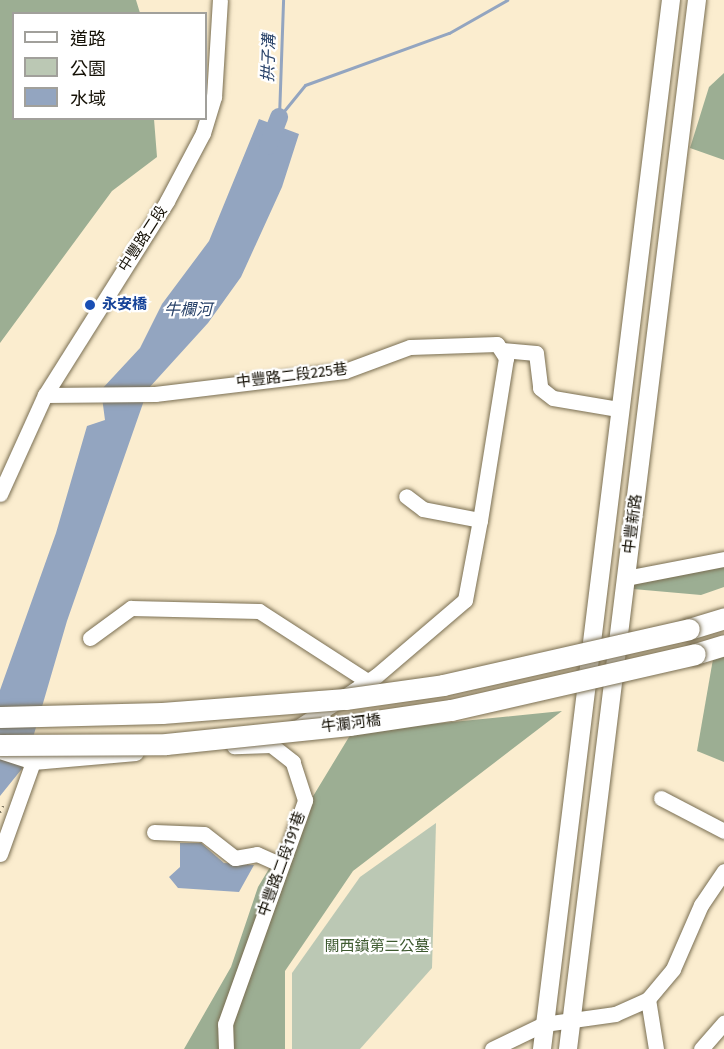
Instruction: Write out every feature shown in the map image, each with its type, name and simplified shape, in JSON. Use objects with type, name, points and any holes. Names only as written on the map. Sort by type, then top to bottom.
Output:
[{"type":"highway","name":"牛瀾河橋","points":[[0,717],[162,713],[345,699],[443,685],[724,618]]},
{"type":"highway","name":"牛瀾河橋","points":[[0,746],[166,744],[349,725],[451,710],[695,654],[724,645]]},
{"type":"main road","name":"中豐新路","points":[[542,1049],[587,662],[670,0]]},
{"type":"main road","name":"中豐新路","points":[[568,1049],[697,0]]},
{"type":"main road","points":[[587,662],[615,657]]},
{"type":"street","name":"中豐路二段","points":[[207,120],[214,97],[220,0]]},
{"type":"street","name":"中豐路二段","points":[[0,494],[45,395],[167,201],[203,133],[207,120]]},
{"type":"street","name":"中豐路二段225巷","points":[[45,395],[155,394],[345,371],[410,347],[490,343],[502,350],[537,353],[540,388],[553,398],[618,409]]},
{"type":"street","points":[[0,751],[29,761],[271,745],[367,681],[465,600],[506,358],[502,350]]},
{"type":"street","points":[[406,496],[423,509],[480,520]]},
{"type":"street","points":[[626,578],[724,559]]},
{"type":"street","points":[[90,638],[131,608],[259,611],[367,681]]},
{"type":"street","name":"中豐路二段191巷","points":[[226,1049],[225,1024],[305,800],[293,762],[271,745]]},
{"type":"street","points":[[0,854],[29,761]]},
{"type":"street","points":[[661,798],[724,831]]},
{"type":"street","points":[[154,832],[204,834],[235,858],[257,855],[282,866]]},
{"type":"street","points":[[492,1049],[544,1024],[615,1014],[648,999],[673,969],[701,905],[724,871]]},
{"type":"street","points":[[648,999],[656,1049]]},
{"type":"street","points":[[701,1049],[724,1023]]},
{"type":"green space","points":[[0,0],[136,0],[140,12],[12,12],[12,120],[154,120],[157,157],[112,191],[0,343]]},
{"type":"green space","points":[[724,73],[724,160],[690,148],[709,87]]},
{"type":"green space","points":[[724,561],[724,587],[701,595],[633,589],[639,568]]},
{"type":"green space","points":[[724,656],[724,762],[697,751],[713,659]]},
{"type":"green space","points":[[562,711],[353,871],[285,971],[285,1049],[184,1049],[231,967],[258,887],[352,732]]},
{"type":"green space","name":"關西鎮第二公墓","points":[[436,823],[432,968],[360,1049],[292,1049],[292,973],[360,877]]},
{"type":"water","name":"牛欄河","points":[[259,119],[299,134],[282,187],[241,277],[208,323],[148,389],[67,621],[25,765],[0,796],[0,690],[56,533],[87,426],[105,420],[101,390],[140,348],[162,304],[209,241]]},
{"type":"water","points":[[180,843],[201,843],[224,863],[254,865],[239,892],[178,888],[169,877],[180,867]]},
{"type":"waterway","name":"拱子溝","points":[[279,117],[283,0]]},
{"type":"waterway","name":"牛欄河","points":[[279,117],[305,85],[449,33],[507,0]]},
{"type":"waterway","name":"牛欄河","points":[[268,146],[279,117]]},
{"type":"place","name":"永安橋","points":[[90,305]]}]
